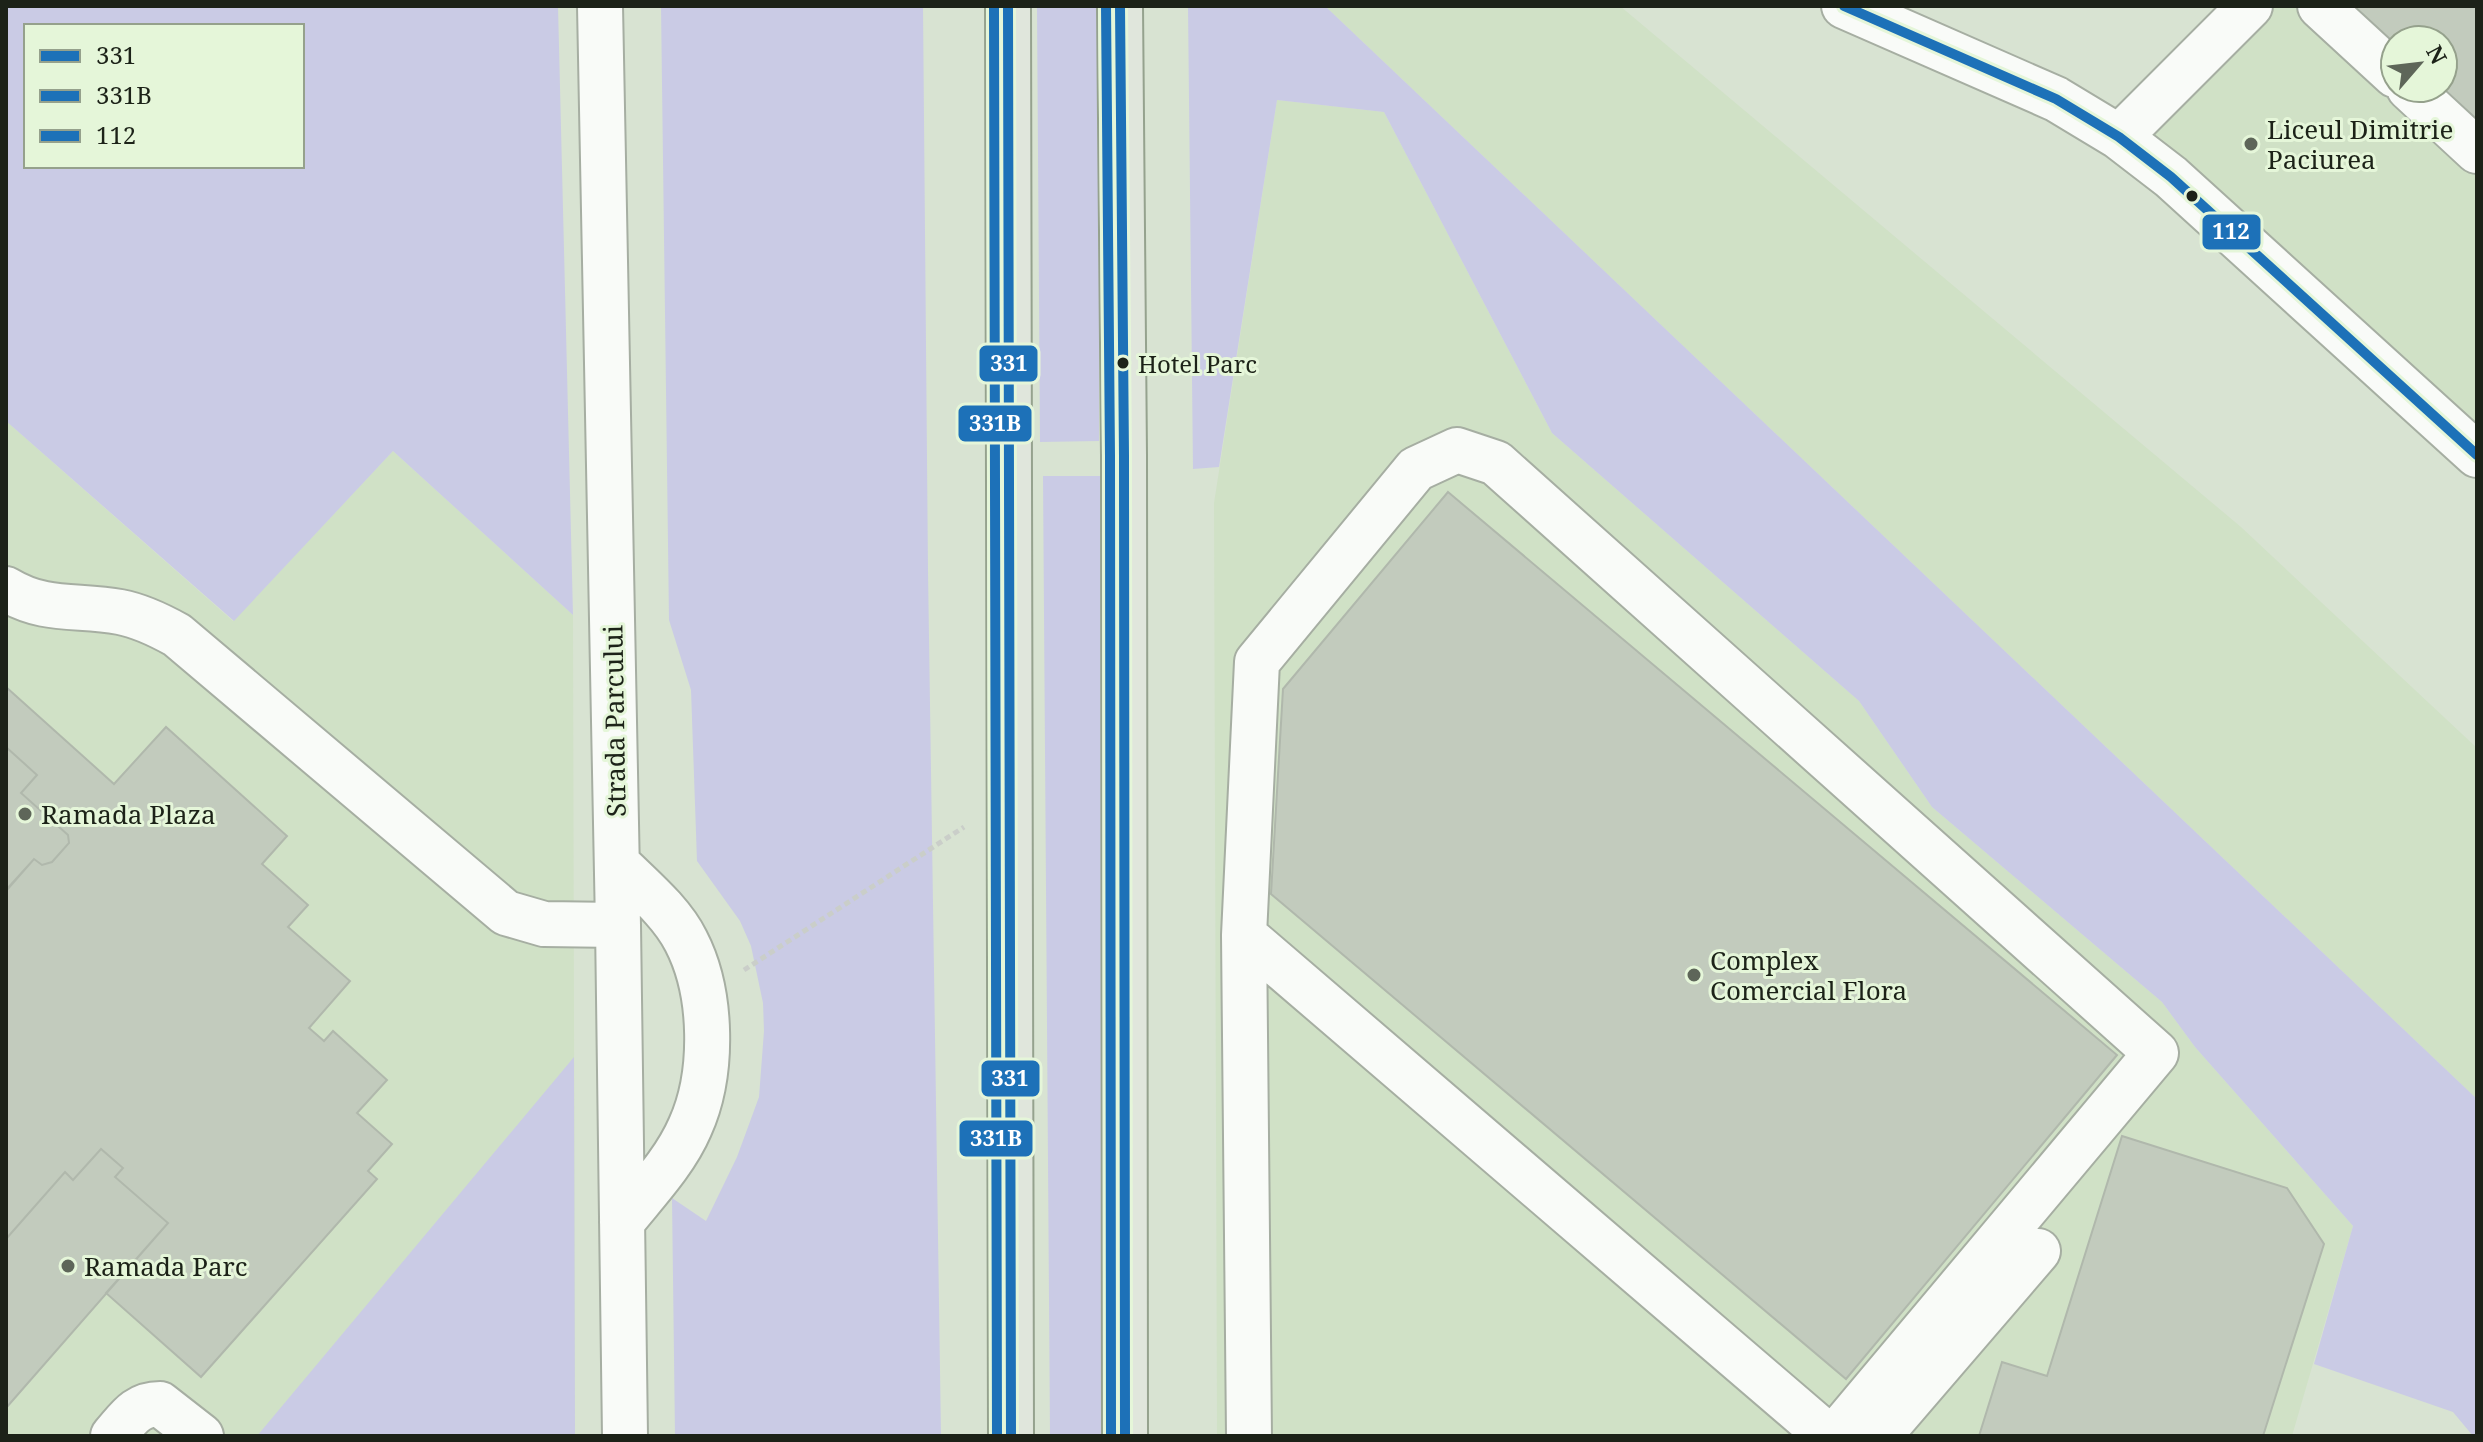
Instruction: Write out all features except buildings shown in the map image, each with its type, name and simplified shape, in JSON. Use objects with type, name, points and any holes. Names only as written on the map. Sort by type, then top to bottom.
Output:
[{"type":"main road","points":[[1008,6],[1011,1436]]},
{"type":"main road","points":[[1120,6],[1124,455],[1125,1436]]},
{"type":"street","name":"Strada Parcului","points":[[600,6],[625,1436]]},
{"type":"street","points":[[1844,6],[2056,99],[2119,137],[2171,177],[2477,455]]},
{"type":"street","points":[[2119,137],[2250,6]]},
{"type":"street","points":[[2320,6],[2379,60]]},
{"type":"street","points":[[2426,104],[2477,151]]},
{"type":"street","points":[[1249,1436],[1244,935],[1257,662],[1416,469],[1457,450],[1496,463],[2156,1053],[1835,1436]]},
{"type":"street","points":[[6,589],[24,600],[53,607],[122,612],[155,623],[177,635],[506,913],[544,924],[618,925]]},
{"type":"street","points":[[617,863],[679,930],[697,967],[707,1031],[706,1063],[691,1127],[669,1164],[622,1222]]},
{"type":"street","points":[[1244,935],[1828,1436]]},
{"type":"street","points":[[1879,1436],[2038,1251]]},
{"type":"street","points":[[113,1436],[137,1408],[160,1404],[201,1436]]},
{"type":"path","points":[[703,997],[1012,796]]},
{"type":"shaded area","points":[[6,6],[558,6],[573,615],[393,451],[234,621],[6,421]]},
{"type":"shaded area","points":[[661,6],[923,6],[941,1436],[675,1436],[672,1198],[706,1221],[737,1157],[759,1097],[764,1031],[763,1003],[751,946],[740,921],[697,861],[691,690],[669,620]]},
{"type":"shaded area","points":[[1037,6],[1099,6],[1099,441],[1040,442]]},
{"type":"shaded area","points":[[1188,6],[1325,6],[2477,1099],[2477,1436],[2473,1436],[2453,1412],[2314,1364],[2353,1226],[2195,1047],[2162,1002],[1932,807],[1859,701],[1552,433],[1384,112],[1277,100],[1219,467],[1193,469]]},
{"type":"shaded area","points":[[1325,6],[1620,6],[2241,527],[2477,748],[2477,1099]]},
{"type":"shaded area","points":[[2247,6],[2477,6],[2477,455],[2119,137]]},
{"type":"shaded area","points":[[1277,100],[1384,112],[1552,433],[1859,701],[1932,807],[2162,1002],[2195,1047],[2353,1226],[2292,1436],[1217,1436],[1214,503]]},
{"type":"shaded area","points":[[6,421],[233,621],[393,451],[573,615],[575,1436],[6,1436]]},
{"type":"shaded area","points":[[1043,476],[1104,476],[1109,1436],[1050,1436]]},
{"type":"shaded area","points":[[574,1057],[575,1436],[257,1436]]},
{"type":"transit line","name":"331B","points":[[994,6],[997,1436]]},
{"type":"transit line","name":"331","points":[[1008,6],[1011,1436]]},
{"type":"transit line","name":"331B","points":[[1106,6],[1110,455],[1111,1436]]},
{"type":"transit line","name":"331","points":[[1120,6],[1124,455],[1125,1436]]},
{"type":"transit line","name":"112","points":[[1844,6],[2056,99],[2119,137],[2171,177],[2477,455]]},
{"type":"place","name":"Liceul Dimitrie Paciurea","points":[[2251,144]]},
{"type":"place","name":"Hotel Parc","points":[[1123,363]]},
{"type":"place","name":"Ramada Plaza","points":[[25,814]]},
{"type":"place","name":"Complex Comercial Flora","points":[[1694,975]]},
{"type":"place","name":"Ramada Parc","points":[[68,1266]]}]
